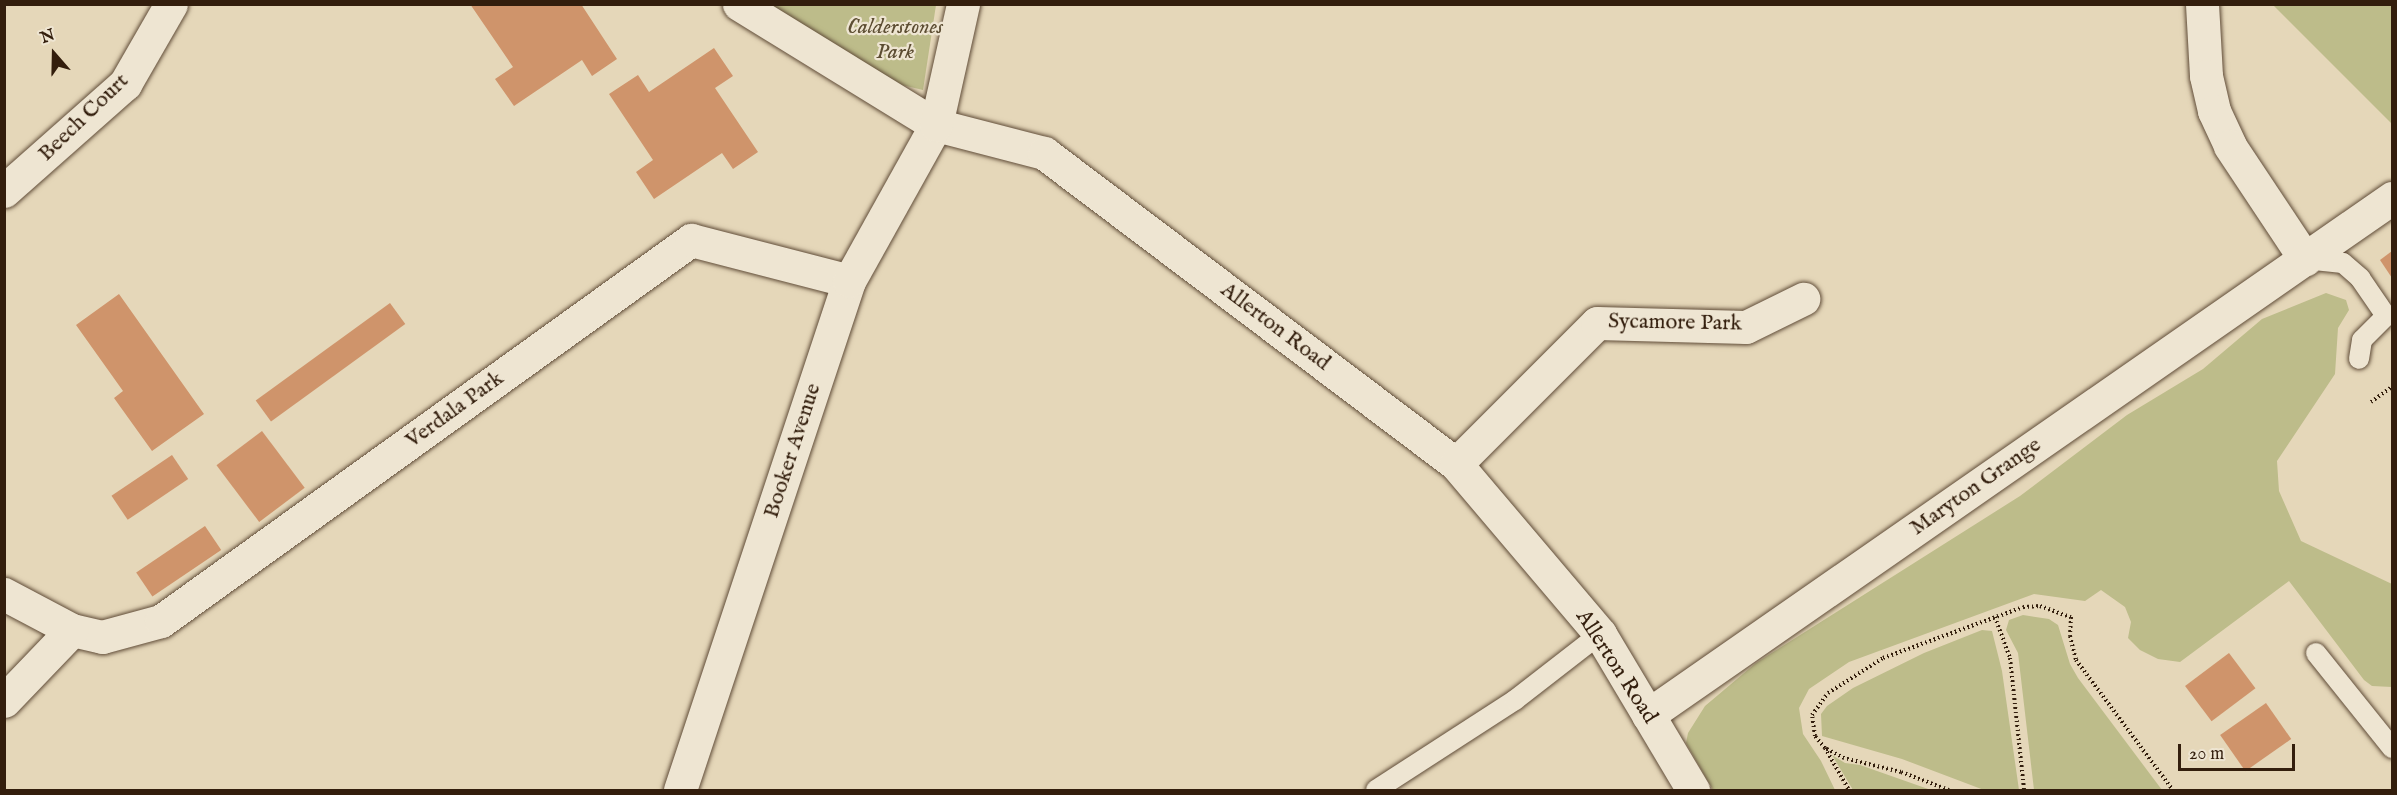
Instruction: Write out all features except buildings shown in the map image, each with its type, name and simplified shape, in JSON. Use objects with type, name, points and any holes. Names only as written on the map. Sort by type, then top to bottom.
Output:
[{"type":"street","name":"Beech Court","points":[[4,191],[125,84],[171,4]]},
{"type":"street","name":"Allerton Road","points":[[739,4],[936,125],[1044,153],[1456,464],[1600,634],[1693,790]]},
{"type":"street","name":"Booker Avenue","points":[[680,790],[849,281],[936,125],[963,4]]},
{"type":"street","points":[[2202,4],[2206,76],[2214,111],[2230,146],[2305,259]]},
{"type":"street","name":"Maryton Grange","points":[[1648,715],[2392,198]]},
{"type":"street","name":"Verdala Park","points":[[4,594],[72,630],[102,637],[161,621],[691,240],[849,281]]},
{"type":"street","name":"Sycamore Park","points":[[1456,464],[1597,322],[1746,327],[1803,299]]},
{"type":"street","points":[[4,701],[72,630]]},
{"type":"lane","points":[[2305,259],[2343,263],[2360,278],[2390,314],[2362,340],[2359,359]]},
{"type":"lane","points":[[1376,790],[1515,700],[1600,634]]},
{"type":"lane","points":[[2316,653],[2392,748]]},
{"type":"path","points":[[2371,402],[2392,387]]},
{"type":"path","points":[[1850,790],[1825,748],[1815,736],[1812,716],[1828,693],[1883,658],[2024,607],[2040,606],[2071,617],[2070,636],[2076,660],[2173,790]]},
{"type":"path","points":[[1995,617],[2010,657],[2024,790]]},
{"type":"path","points":[[1825,748],[1844,758],[1901,772],[1949,790]]},
{"type":"green space","name":"Calderstones Park","points":[[764,5],[936,5],[923,90],[902,85]]},
{"type":"green space","points":[[2273,5],[2392,5],[2392,124]]},
{"type":"green space","points":[[2326,293],[2346,300],[2349,310],[2338,328],[2335,374],[2277,461],[2279,491],[2301,541],[2392,584],[2392,687],[2372,686],[2364,680],[2289,581],[2180,662],[2158,659],[2140,650],[2128,638],[2131,622],[2125,607],[2101,590],[2085,601],[2034,594],[1849,662],[1809,689],[1799,708],[1803,734],[1821,761],[1835,790],[1713,790],[1686,743],[1688,733],[1705,706],[1756,663],[2020,496],[2127,415],[2203,369],[2262,319]]},
{"type":"green space","points":[[2023,615],[2049,619],[2058,625],[2070,664],[2078,678],[2162,790],[2034,790],[2018,653],[2006,630],[2009,620]]},
{"type":"green space","points":[[1982,630],[1992,631],[2002,671],[2019,790],[1984,790],[1902,759],[1822,736],[1821,714],[1827,706],[1853,688],[1924,653]]},
{"type":"green space","points":[[1832,755],[1845,763],[1860,765],[1931,790],[1853,790]]}]
